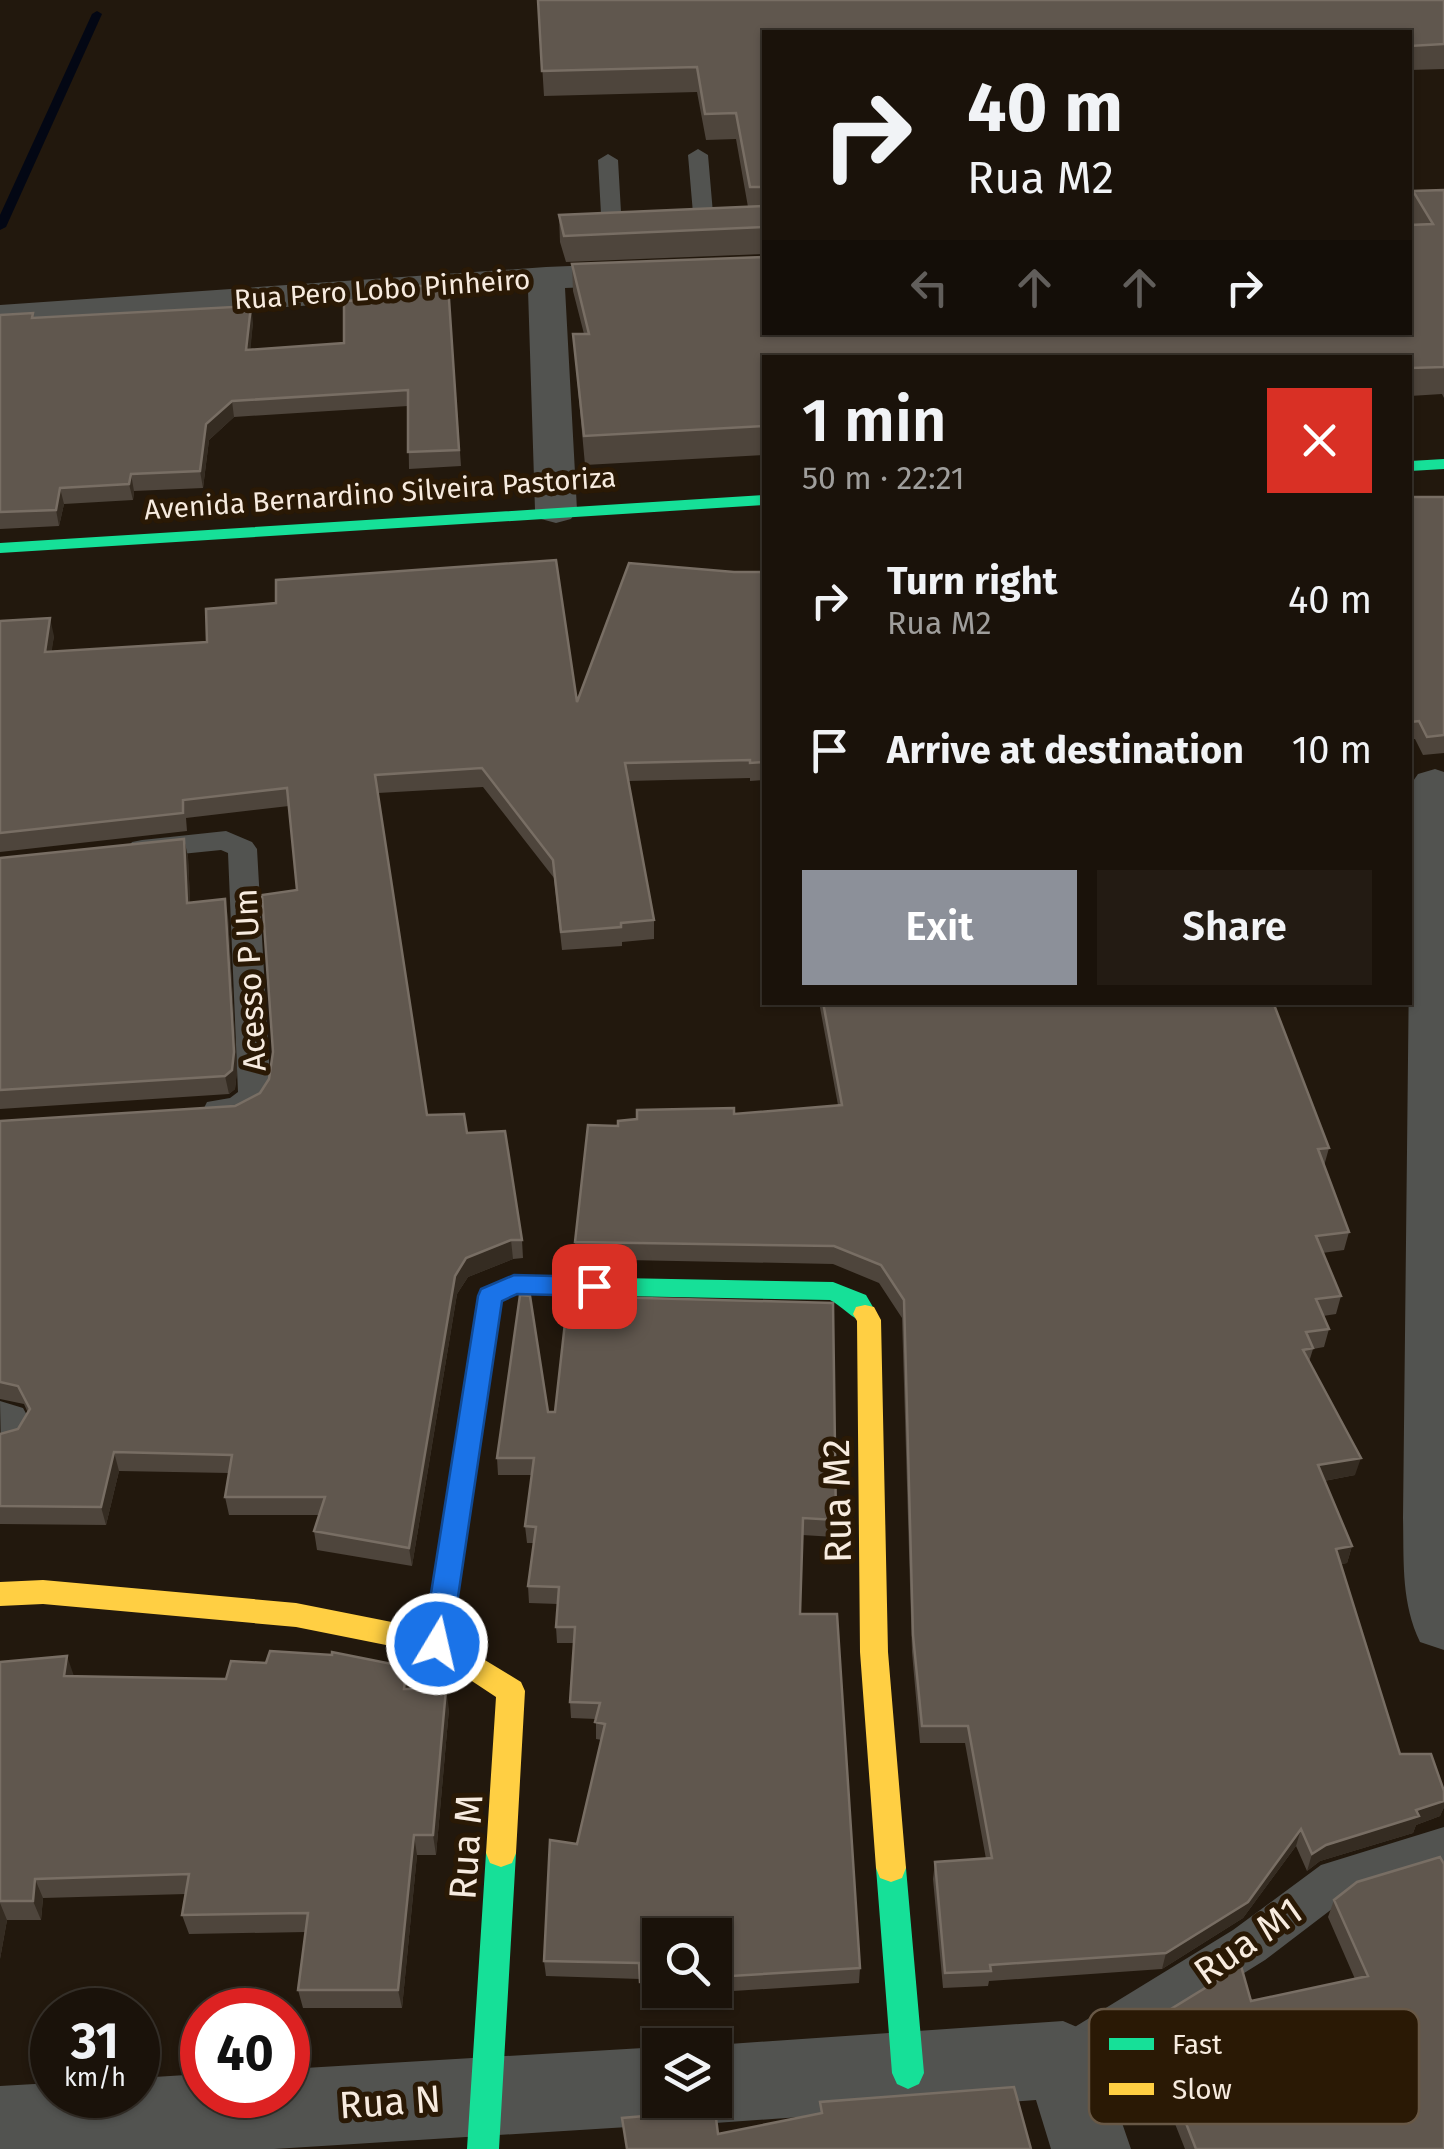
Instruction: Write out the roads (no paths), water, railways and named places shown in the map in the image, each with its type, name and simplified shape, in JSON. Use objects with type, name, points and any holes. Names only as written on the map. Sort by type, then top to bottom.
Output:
[{"type":"street","name":"Rua Pero Lobo Pinheiro","points":[[0,316],[546,278],[762,268]]},
{"type":"street","points":[[546,278],[556,510]]},
{"type":"street","points":[[1412,466],[1444,464]]},
{"type":"street","name":"Avenida Bernardino Silveira Pastoriza","points":[[0,548],[556,510],[762,500]]},
{"type":"street","points":[[1430,784],[1436,1518],[1438,1600],[1444,1621]]},
{"type":"street","name":"Rua M2","points":[[437,1644],[490,1296],[514,1285],[833,1292],[858,1302],[869,1320],[874,1652],[908,2073]]},
{"type":"street","name":"Rua M","points":[[0,1594],[43,1592],[296,1615],[437,1644],[511,1691],[483,2122]]},
{"type":"street","points":[[732,2083],[1063,2060],[1091,2149]]},
{"type":"street","name":"Rua N","points":[[0,2126],[483,2122],[642,2090]]},
{"type":"lane","points":[[608,160],[612,214],[620,222],[638,226],[695,225],[698,155]]},
{"type":"lane","name":"Acesso P Um","points":[[117,851],[226,840],[242,849],[255,1096],[238,1109],[179,1113]]},
{"type":"lane","name":"Rua M1","points":[[1145,2009],[1248,1945],[1336,1878],[1444,1847]]},
{"type":"lane","name":"Rua M1","points":[[1063,2060],[1089,2044]]},
{"type":"waterway","points":[[0,227],[97,14]]}]
